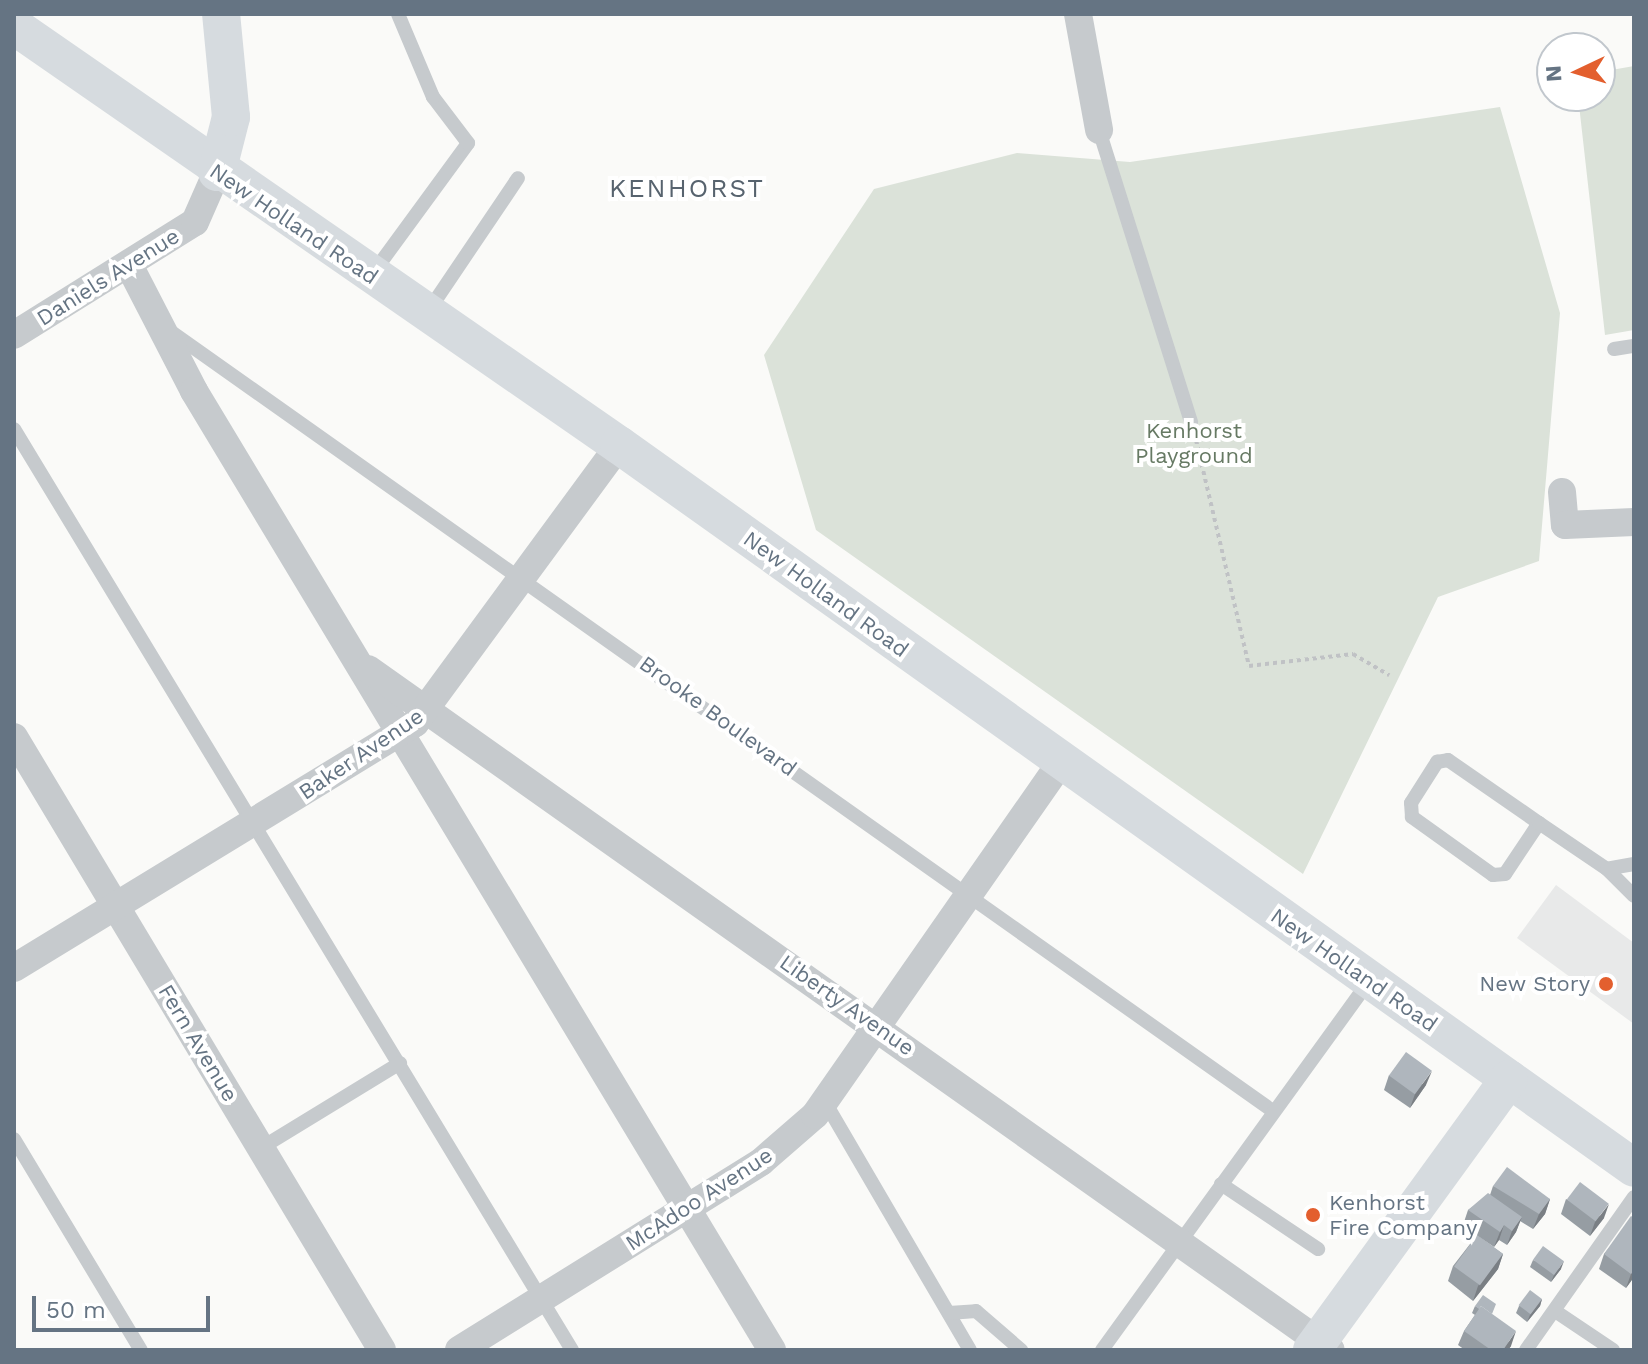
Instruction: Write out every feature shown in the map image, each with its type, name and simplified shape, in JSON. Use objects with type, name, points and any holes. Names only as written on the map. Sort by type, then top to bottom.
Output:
[{"type":"main road","points":[[217,172],[231,117],[221,14]]},
{"type":"main road","name":"New Holland Road","points":[[14,26],[217,172],[619,445],[1060,764],[1634,1168]]},
{"type":"main road","points":[[1321,1347],[1509,1079]]},
{"type":"street","points":[[1078,14],[1099,130]]},
{"type":"street","name":"Daniels Avenue","points":[[14,335],[195,222],[217,172]]},
{"type":"street","name":"Brooke Boulevard","points":[[129,265],[160,324],[361,664],[772,1350]]},
{"type":"street","name":"Baker Avenue","points":[[14,968],[254,823],[401,731],[429,710],[619,445]]},
{"type":"street","points":[[1562,492],[1565,525],[1634,522]]},
{"type":"street","name":"Liberty Avenue","points":[[361,664],[873,1024],[1321,1347]]},
{"type":"street","name":"Fern Avenue","points":[[14,737],[382,1350]]},
{"type":"street","name":"McAdoo Avenue","points":[[459,1350],[761,1162],[825,1102],[873,1024],[1060,764]]},
{"type":"lane","points":[[370,276],[468,143],[433,97],[398,14]]},
{"type":"lane","points":[[1099,130],[1191,422]]},
{"type":"lane","points":[[427,314],[518,178]]},
{"type":"lane","name":"Brooke Boulevard","points":[[160,324],[523,577],[1273,1111]]},
{"type":"lane","points":[[1614,349],[1634,346]]},
{"type":"lane","points":[[14,429],[572,1350]]},
{"type":"lane","points":[[1539,823],[1505,874],[1493,875],[1412,817],[1411,803],[1437,762],[1448,760],[1607,869],[1634,896]]},
{"type":"lane","points":[[1607,869],[1634,864]]},
{"type":"lane","points":[[1102,1350],[1369,981]]},
{"type":"lane","points":[[261,1148],[400,1063]]},
{"type":"lane","points":[[825,1102],[970,1350]]},
{"type":"lane","points":[[14,1139],[141,1350]]},
{"type":"lane","points":[[1221,1184],[1318,1249]]},
{"type":"lane","points":[[1526,1350],[1634,1197]]},
{"type":"lane","points":[[949,1313],[976,1311],[1021,1350]]},
{"type":"lane","points":[[1555,1311],[1613,1350]]},
{"type":"path","points":[[1191,422],[1249,666],[1353,654],[1389,675]]},
{"type":"shaded area","name":"New Story","points":[[1556,885],[1634,943],[1634,1024],[1517,938]]},
{"type":"green space","points":[[1634,66],[1634,330],[1605,335],[1580,112],[1616,112],[1616,69]]},
{"type":"green space","name":"Kenhorst Playground","points":[[1500,107],[1560,313],[1539,561],[1438,597],[1303,874],[816,530],[764,355],[874,189],[1017,153],[1130,162]]},
{"type":"building","points":[[1406,1052],[1432,1071],[1415,1094],[1389,1075]]},
{"type":"building","points":[[1507,1167],[1550,1199],[1539,1214],[1493,1186]]},
{"type":"building","points":[[1580,1182],[1609,1204],[1596,1221],[1567,1200]]},
{"type":"building","points":[[1488,1193],[1522,1217],[1512,1231],[1504,1225],[1500,1232],[1468,1210]]},
{"type":"building","points":[[1631,1216],[1634,1218],[1634,1270],[1631,1274],[1604,1254]]},
{"type":"building","points":[[1477,1235],[1503,1254],[1480,1285],[1454,1267]]},
{"type":"building","points":[[1543,1246],[1564,1261],[1554,1275],[1533,1260]]},
{"type":"building","points":[[1530,1290],[1542,1299],[1531,1314],[1519,1305]]},
{"type":"building","points":[[1483,1295],[1496,1304],[1492,1314],[1481,1306],[1479,1309],[1475,1306]]},
{"type":"building","points":[[1481,1306],[1516,1331],[1503,1350],[1491,1350],[1464,1331]]},
{"type":"place","name":"New Story","points":[[1606,984]]},
{"type":"place","name":"Kenhorst Fire Company","points":[[1313,1215]]},
{"type":"district","name":"KENHORST","points":[[687,189]]}]
